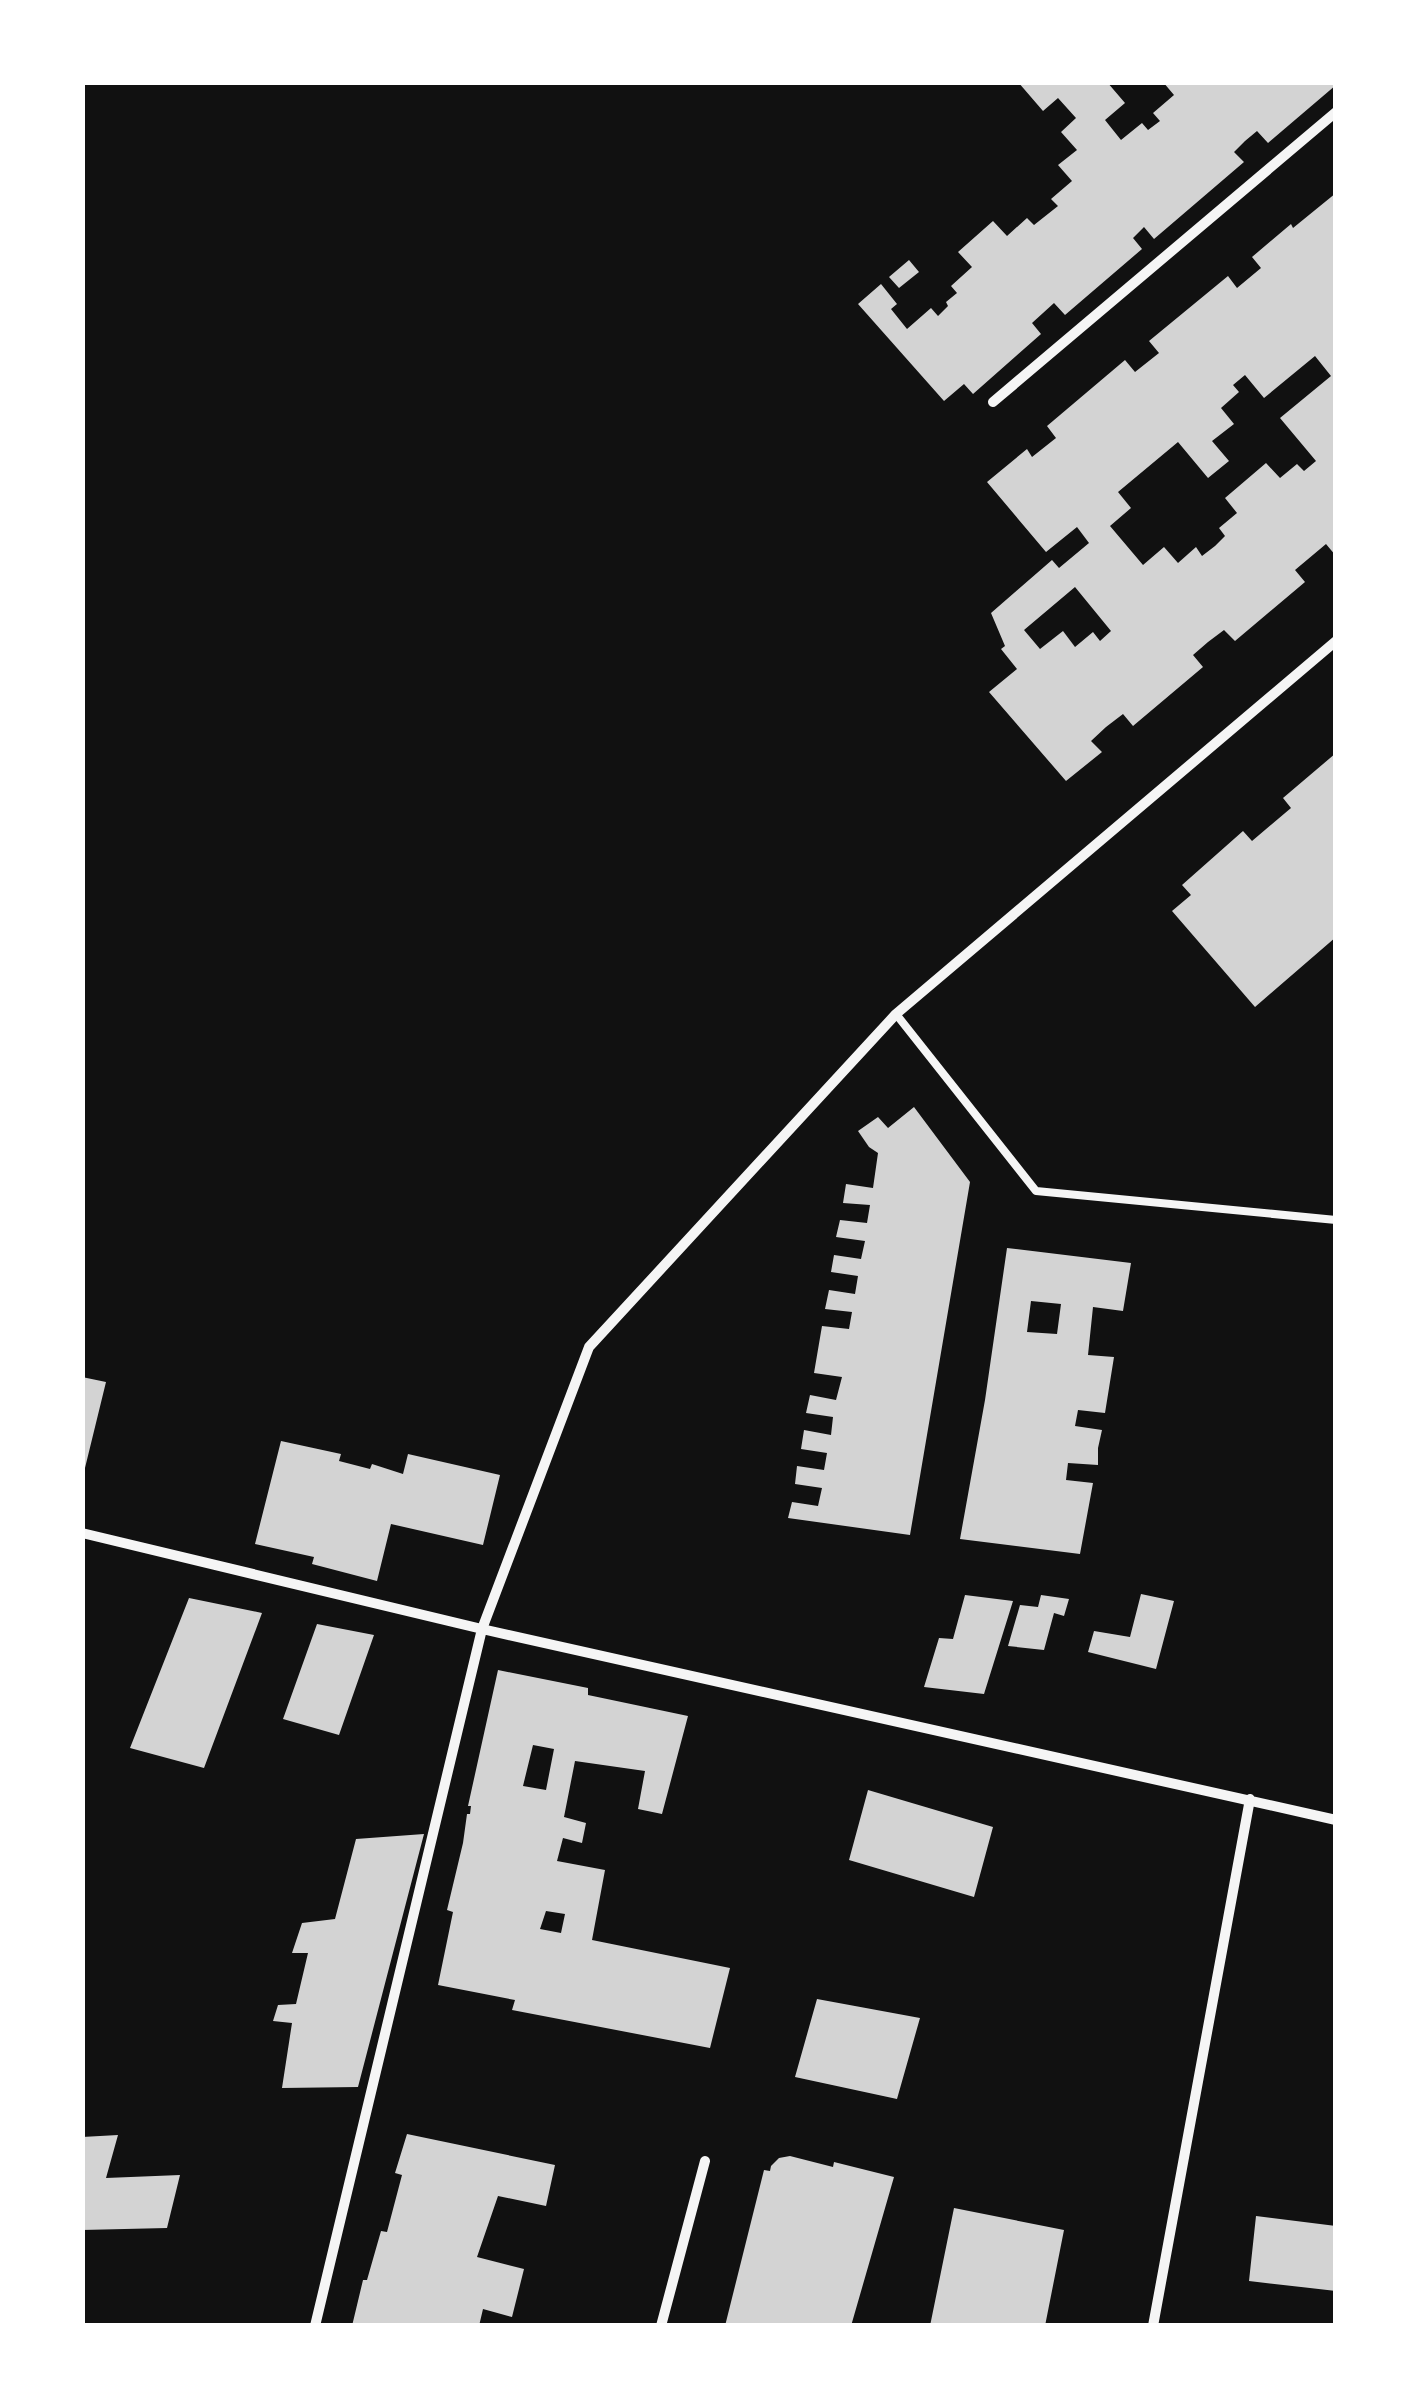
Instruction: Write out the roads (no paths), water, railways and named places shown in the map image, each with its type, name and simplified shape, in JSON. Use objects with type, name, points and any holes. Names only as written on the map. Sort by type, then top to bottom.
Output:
[{"type":"street","points":[[993,402],[1336,112]]},
{"type":"street","points":[[314,2326],[482,1628],[589,1346],[896,1014],[1336,641]]},
{"type":"street","points":[[82,1533],[482,1628],[1336,1820]]},
{"type":"street","points":[[1152,2326],[1250,1800]]},
{"type":"street","points":[[661,2326],[705,2161]]},
{"type":"lane","points":[[896,1014],[1036,1192],[1336,1220]]}]
